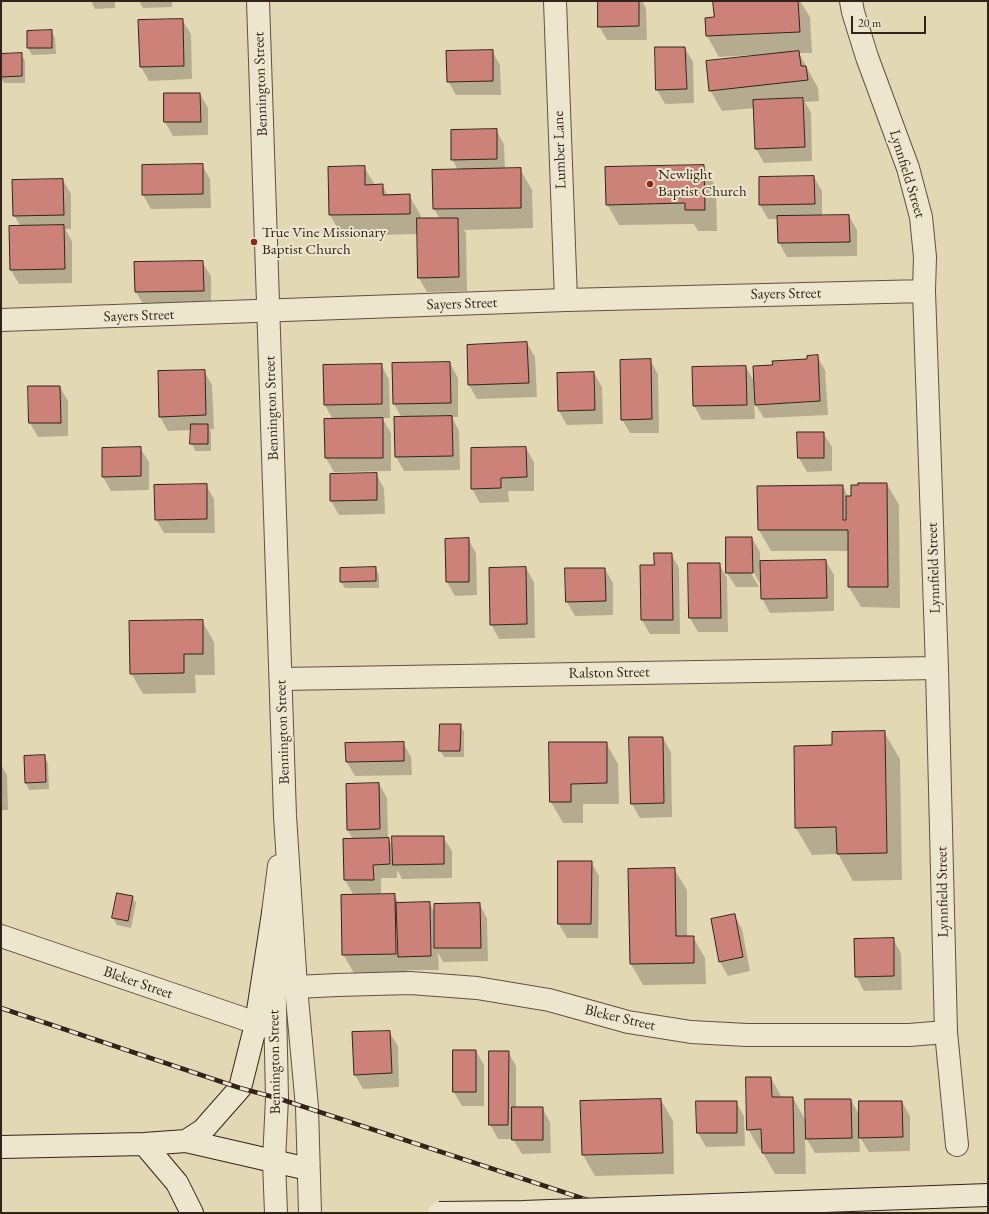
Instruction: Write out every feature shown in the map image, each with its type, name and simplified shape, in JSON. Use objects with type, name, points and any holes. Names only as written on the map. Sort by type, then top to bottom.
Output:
[{"type":"street","name":"Bennington Street","points":[[258,1],[285,816],[296,987],[307,1107],[310,1213]]},
{"type":"street","name":"Lumber Lane","points":[[555,1],[566,300]]},
{"type":"street","name":"Lynnfield Street","points":[[851,1],[867,57],[908,168],[921,217],[925,257],[924,291],[937,668],[946,1032],[957,1145]]},
{"type":"street","name":"Sayers Street","points":[[1,320],[566,300],[924,291]]},
{"type":"street","name":"Ralston Street","points":[[281,679],[937,668]]},
{"type":"street","name":"Bennington Street","points":[[276,1213],[274,1161],[277,1098],[265,1027],[273,914],[285,816]]},
{"type":"street","name":"Bleker Street","points":[[1,936],[265,1027]]},
{"type":"street","name":"Bleker Street","points":[[296,987],[410,984],[477,988],[549,1000],[628,1022],[691,1032],[747,1035],[909,1035],[946,1032]]},
{"type":"street","points":[[186,1141],[203,1130],[240,1088],[265,1027]]},
{"type":"street","points":[[1,1147],[144,1144],[186,1141],[308,1169]]},
{"type":"street","points":[[144,1144],[177,1183],[192,1213]]},
{"type":"street","points":[[439,1213],[523,1212],[988,1195]]},
{"type":"building","points":[[598,1],[639,1],[639,26],[598,27]]},
{"type":"building","points":[[713,1],[798,1],[800,32],[706,36],[705,18],[714,17]]},
{"type":"building","points":[[183,19],[184,66],[140,67],[138,20]]},
{"type":"building","points":[[52,30],[52,48],[27,48],[27,31]]},
{"type":"building","points":[[655,47],[685,47],[687,89],[656,90]]},
{"type":"building","points":[[493,50],[493,81],[447,82],[446,51]]},
{"type":"building","points":[[799,51],[801,66],[806,66],[808,80],[709,91],[706,61]]},
{"type":"building","points":[[22,53],[22,76],[1,77],[1,54]]},
{"type":"building","points":[[164,93],[200,93],[201,122],[164,122]]},
{"type":"building","points":[[803,98],[805,147],[755,149],[753,100]]},
{"type":"building","points":[[497,129],[497,159],[451,160],[451,130]]},
{"type":"building","points":[[203,164],[203,194],[142,195],[142,165]]},
{"type":"building","points":[[704,165],[705,210],[685,210],[685,203],[606,205],[605,167]]},
{"type":"building","points":[[365,166],[365,185],[383,184],[383,195],[410,194],[410,214],[329,215],[328,167]]},
{"type":"building","points":[[521,168],[521,208],[433,209],[432,170]]},
{"type":"building","points":[[814,176],[815,204],[759,205],[759,177]]},
{"type":"building","points":[[63,179],[64,215],[13,216],[12,180]]},
{"type":"building","points":[[849,215],[850,242],[778,243],[777,216]]},
{"type":"building","points":[[417,218],[458,218],[459,277],[418,278]]},
{"type":"building","points":[[64,225],[65,269],[10,270],[9,226]]},
{"type":"building","points":[[203,261],[204,291],[135,292],[134,262]]},
{"type":"building","points":[[527,342],[529,383],[468,385],[467,345]]},
{"type":"building","points":[[818,355],[820,401],[755,405],[753,366],[773,365],[772,361],[807,359],[807,356]]},
{"type":"building","points":[[651,359],[652,419],[621,420],[620,360]]},
{"type":"building","points":[[450,362],[451,403],[393,404],[392,363]]},
{"type":"building","points":[[382,364],[382,404],[324,405],[323,365]]},
{"type":"building","points":[[746,366],[747,405],[693,406],[692,367]]},
{"type":"building","points":[[205,370],[206,415],[159,417],[158,371]]},
{"type":"building","points":[[594,372],[595,410],[558,411],[557,373]]},
{"type":"building","points":[[28,386],[60,386],[61,423],[29,423]]},
{"type":"building","points":[[452,416],[453,456],[395,457],[394,417]]},
{"type":"building","points":[[383,418],[383,458],[325,458],[324,419]]},
{"type":"building","points":[[191,424],[208,424],[208,444],[190,444]]},
{"type":"building","points":[[797,432],[824,432],[824,458],[798,458]]},
{"type":"building","points":[[141,447],[141,476],[102,477],[102,448]]},
{"type":"building","points":[[526,447],[527,477],[501,478],[501,488],[471,489],[471,448]]},
{"type":"building","points":[[377,473],[377,500],[330,501],[330,474]]},
{"type":"building","points":[[858,483],[887,483],[888,587],[848,587],[848,530],[758,530],[757,486],[843,485],[843,520],[846,520],[846,496],[851,496],[851,485],[858,485]]},
{"type":"building","points":[[207,484],[207,519],[155,520],[154,485]]},
{"type":"building","points":[[726,537],[752,537],[753,573],[726,573]]},
{"type":"building","points":[[469,538],[469,582],[446,582],[445,539]]},
{"type":"building","points":[[654,553],[672,553],[673,620],[641,620],[640,565],[654,565]]},
{"type":"building","points":[[826,560],[827,598],[761,599],[760,561]]},
{"type":"building","points":[[688,563],[720,563],[721,618],[689,618]]},
{"type":"building","points":[[376,567],[376,581],[340,582],[340,568]]},
{"type":"building","points":[[526,567],[527,624],[490,625],[489,568]]},
{"type":"building","points":[[565,568],[605,568],[606,601],[566,602]]},
{"type":"building","points":[[203,620],[203,654],[184,654],[184,673],[130,674],[129,621]]},
{"type":"building","points":[[440,724],[461,724],[460,751],[439,751]]},
{"type":"building","points":[[885,731],[887,853],[837,854],[836,827],[795,828],[794,746],[832,745],[832,732]]},
{"type":"building","points":[[629,737],[663,737],[664,803],[631,804]]},
{"type":"building","points":[[404,742],[404,761],[346,762],[345,743]]},
{"type":"building","points":[[549,742],[607,742],[607,783],[571,784],[571,802],[550,802]]},
{"type":"building","points":[[45,755],[46,782],[25,783],[24,756]]},
{"type":"building","points":[[379,783],[380,829],[347,830],[346,784]]},
{"type":"building","points":[[392,836],[444,836],[444,864],[393,865]]},
{"type":"building","points":[[389,838],[390,864],[373,865],[374,880],[344,880],[343,839]]},
{"type":"building","points":[[558,861],[592,861],[591,924],[558,924]]},
{"type":"building","points":[[675,868],[676,936],[694,936],[694,963],[630,964],[628,869]]},
{"type":"building","points":[[117,893],[133,896],[128,921],[112,918]]},
{"type":"building","points":[[395,894],[396,954],[342,955],[341,895]]},
{"type":"building","points":[[430,902],[431,956],[398,957],[396,903]]},
{"type":"building","points":[[480,903],[481,948],[434,948],[434,904]]},
{"type":"building","points":[[735,914],[743,957],[719,962],[711,919]]},
{"type":"building","points":[[894,938],[894,976],[855,977],[854,939]]},
{"type":"building","points":[[390,1031],[392,1073],[354,1075],[352,1032]]},
{"type":"building","points":[[453,1050],[476,1050],[476,1092],[453,1092]]},
{"type":"building","points":[[489,1051],[509,1051],[508,1125],[489,1125]]},
{"type":"building","points":[[746,1077],[771,1077],[772,1097],[793,1097],[794,1153],[762,1153],[761,1129],[747,1130]]},
{"type":"building","points":[[661,1099],[663,1153],[582,1155],[580,1101]]},
{"type":"building","points":[[805,1099],[851,1099],[852,1138],[806,1139]]},
{"type":"building","points":[[696,1101],[737,1101],[737,1133],[697,1133]]},
{"type":"building","points":[[859,1101],[902,1101],[903,1137],[859,1138]]},
{"type":"building","points":[[512,1107],[543,1107],[543,1140],[512,1140]]},
{"type":"railway","points":[[1,1008],[240,1088],[277,1098],[627,1213]]},
{"type":"place","name":"Newlight Baptist Church","points":[[650,184]]},
{"type":"place","name":"True Vine Missionary Baptist Church","points":[[254,242]]}]
